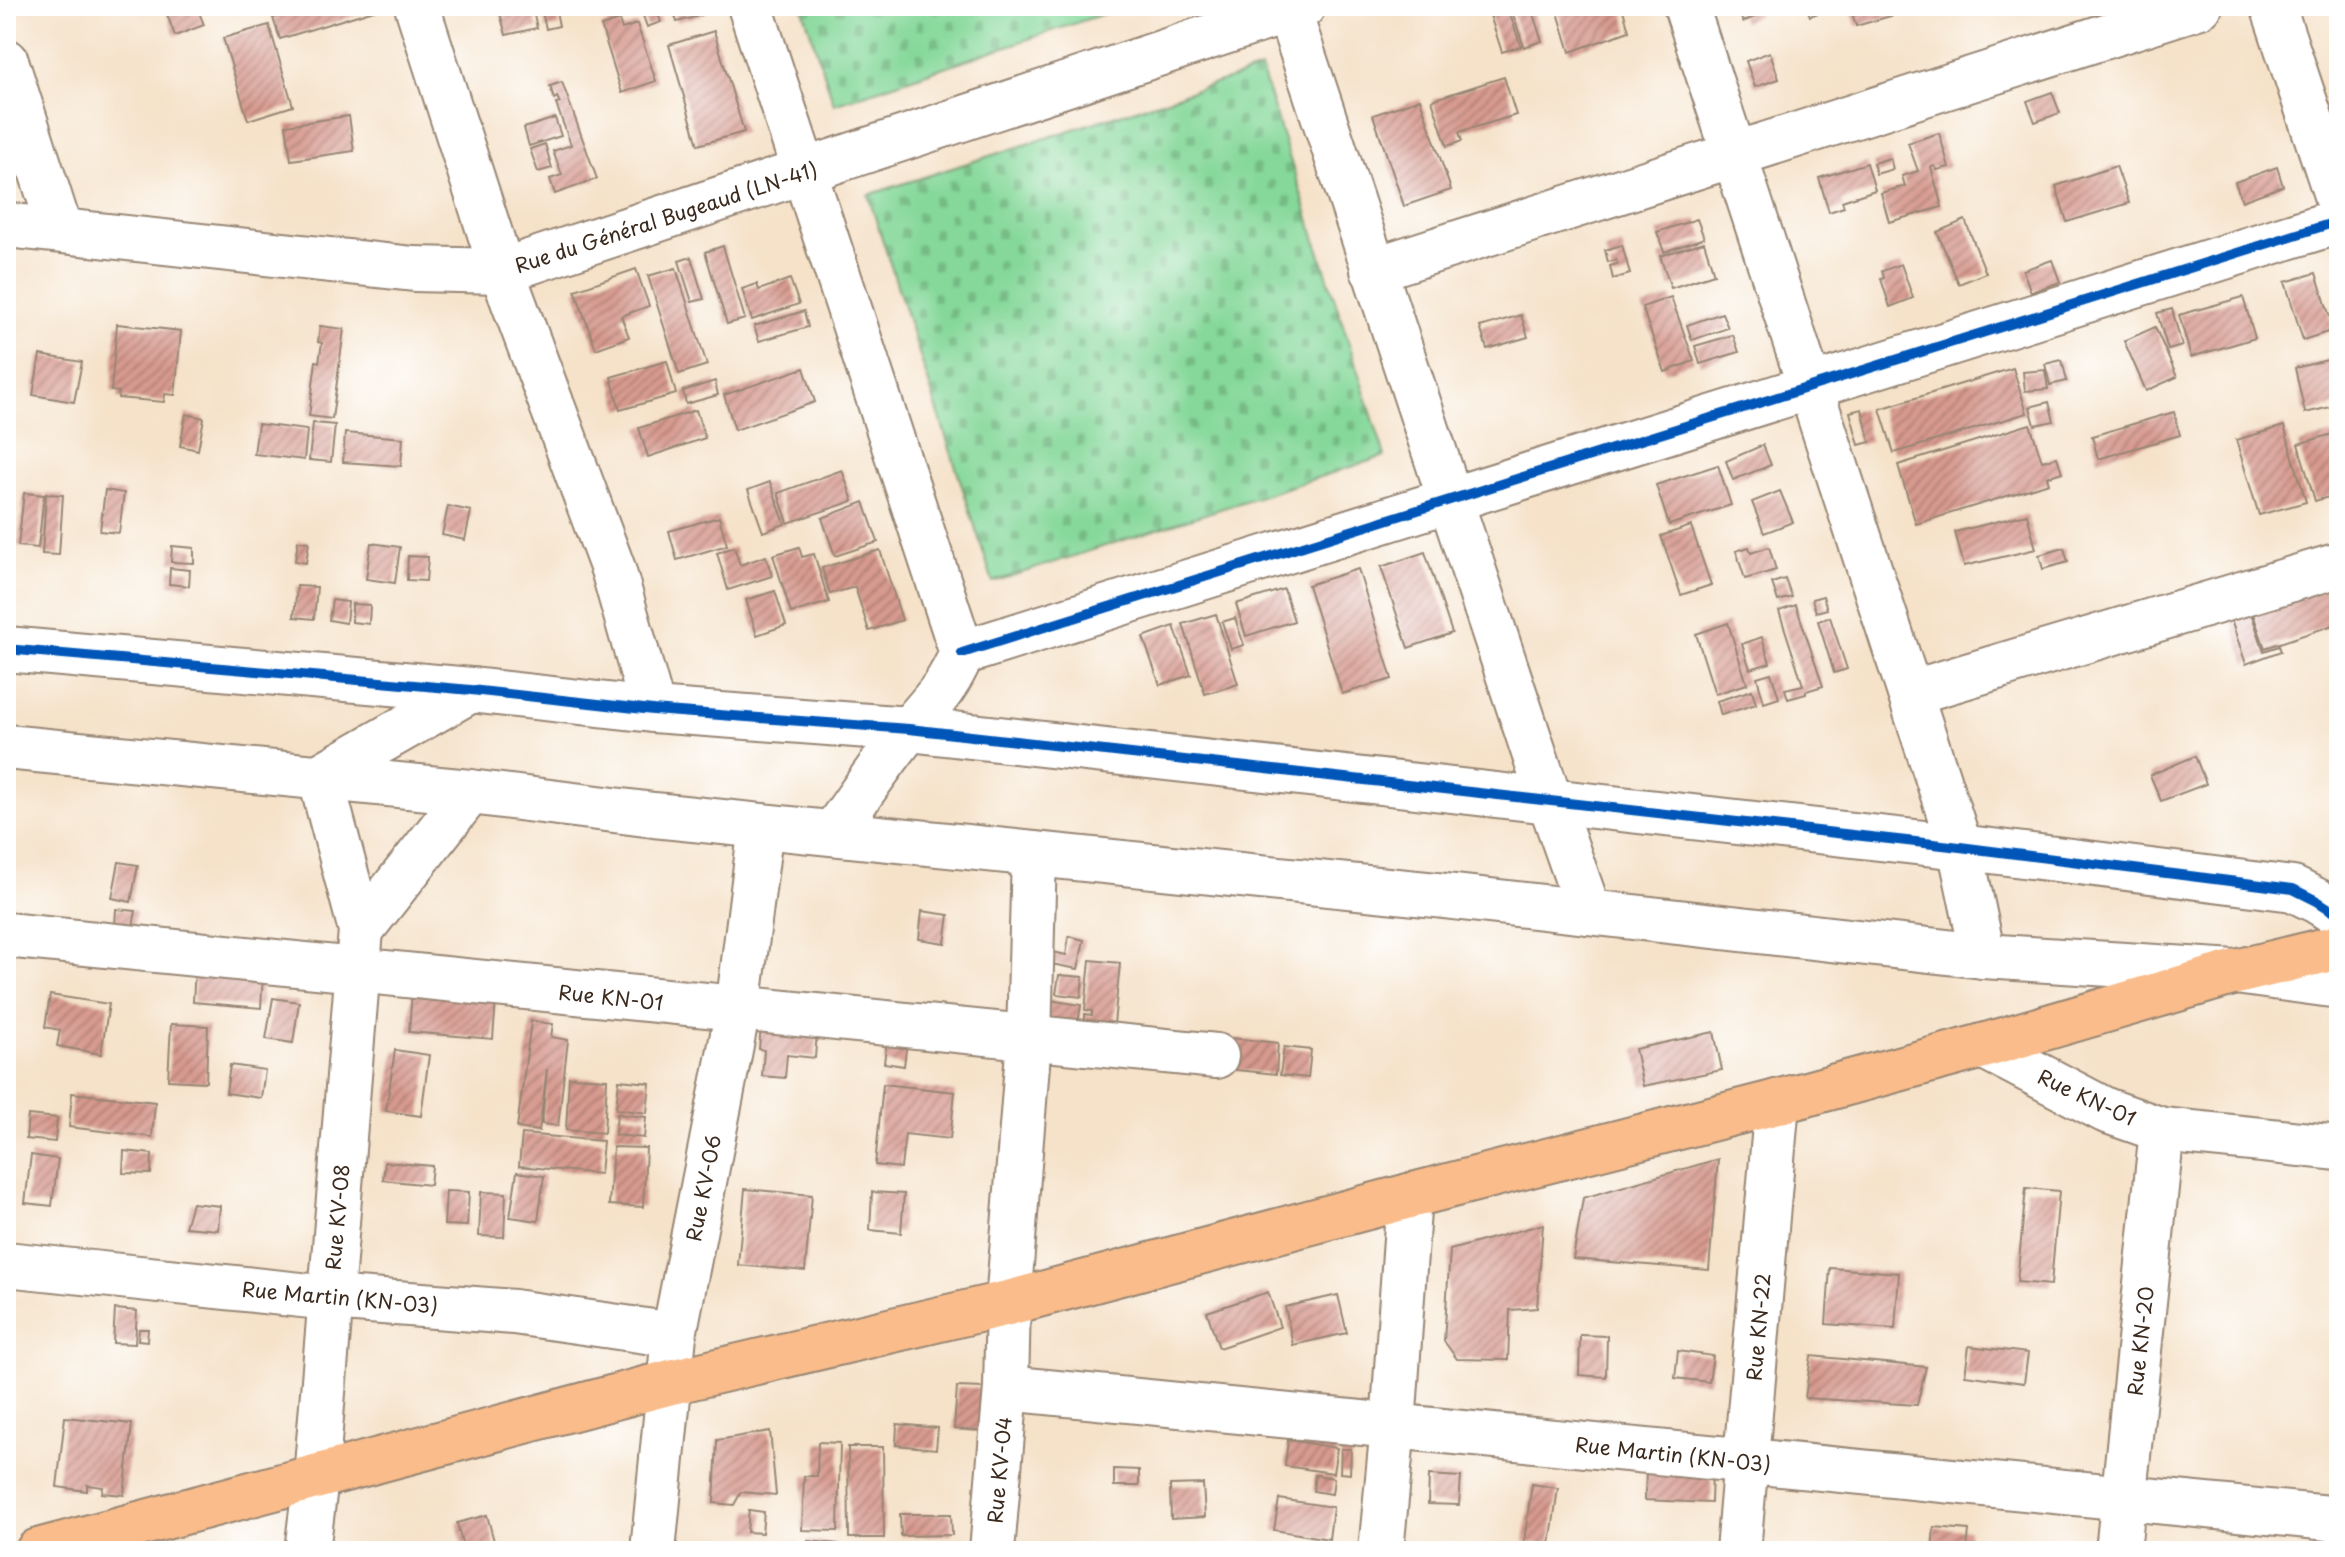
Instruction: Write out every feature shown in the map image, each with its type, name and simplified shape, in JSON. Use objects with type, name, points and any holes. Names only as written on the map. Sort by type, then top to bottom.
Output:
[{"type":"main road","points":[[38,1551],[671,1382],[1008,1303],[1777,1102],[2236,972],[2339,947]]},
{"type":"street","points":[[417,6],[502,271],[613,569],[653,710]]},
{"type":"street","points":[[750,6],[962,653],[951,678],[934,702],[909,729],[833,833]]},
{"type":"street","points":[[1686,6],[1960,847],[1983,956]]},
{"type":"street","points":[[1373,270],[2200,6]]},
{"type":"street","points":[[2273,6],[2339,204]]},
{"type":"street","points":[[1293,8],[1373,270],[1589,912]]},
{"type":"street","name":"Rue du Général Bugeaud (LN-41)","points":[[6,225],[414,269],[502,271],[1293,8]]},
{"type":"street","points":[[6,61],[60,230]]},
{"type":"street","points":[[962,653],[2339,221]]},
{"type":"street","points":[[1910,693],[2339,565]]},
{"type":"street","points":[[6,649],[471,690],[653,710],[909,729],[1960,847],[2293,889],[2339,915]]},
{"type":"street","points":[[320,776],[471,690]]},
{"type":"street","points":[[6,747],[320,776],[654,815],[1983,956],[2236,972],[2339,986]]},
{"type":"street","points":[[320,776],[360,950]]},
{"type":"street","points":[[360,950],[470,792]]},
{"type":"street","name":"Rue KV-06","points":[[653,1551],[674,1335],[738,1009],[761,826]]},
{"type":"street","name":"Rue KV-04","points":[[992,1551],[1029,1039],[1034,854]]},
{"type":"street","name":"Rue KN-01","points":[[6,935],[360,950],[738,1009],[1216,1056]]},
{"type":"street","name":"Rue KV-08","points":[[307,1551],[316,1478],[360,950]]},
{"type":"street","name":"Rue KN-01","points":[[1983,1046],[2105,1110],[2162,1130],[2339,1148]]},
{"type":"street","name":"Rue KN-22","points":[[1738,1551],[1777,1102]]},
{"type":"street","name":"Rue KN-20","points":[[2118,1551],[2162,1130]]},
{"type":"street","points":[[1381,1551],[1409,1196]]},
{"type":"street","name":"Rue Martin (KN-03)","points":[[6,1264],[330,1298],[514,1312],[674,1335]]},
{"type":"street","name":"Rue Martin (KN-03)","points":[[1006,1388],[2339,1519]]},
{"type":"green space","points":[[802,6],[1127,6],[834,104]]},
{"type":"green space","points":[[1261,69],[1385,456],[993,582],[868,195]]},
{"type":"building","points":[[164,6],[214,6],[199,12],[204,25],[175,36]]},
{"type":"building","points":[[312,6],[376,6],[377,9],[280,39],[273,18]]},
{"type":"building","points":[[532,6],[537,28],[506,35],[500,13]]},
{"type":"building","points":[[555,6],[559,26],[546,29],[541,7]]},
{"type":"building","points":[[655,6],[661,22],[647,27],[640,7]]},
{"type":"building","points":[[672,6],[699,6],[702,15],[677,22]]},
{"type":"building","points":[[1487,6],[1507,6],[1521,46],[1502,52]]},
{"type":"building","points":[[1510,6],[1546,6],[1532,11],[1542,41],[1524,47]]},
{"type":"building","points":[[1556,6],[1622,6],[1629,31],[1570,52]]},
{"type":"building","points":[[1736,6],[1755,6],[1759,15],[1743,22]]},
{"type":"building","points":[[1806,6],[1837,6],[1810,16]]},
{"type":"building","points":[[1850,6],[1891,6],[1894,15],[1856,26]]},
{"type":"building","points":[[619,20],[622,29],[637,24],[656,81],[622,93],[601,26]]},
{"type":"building","points":[[269,25],[293,106],[248,120],[223,38]]},
{"type":"building","points":[[714,31],[744,132],[698,145],[669,45]]},
{"type":"building","points":[[1770,52],[1779,79],[1755,87],[1746,61]]},
{"type":"building","points":[[1504,77],[1516,115],[1459,132],[1462,141],[1447,146],[1432,100]]},
{"type":"building","points":[[562,82],[597,179],[555,194],[550,179],[562,175],[553,151],[571,145],[556,104],[560,103],[557,97],[554,99],[550,86]]},
{"type":"building","points":[[2052,92],[2060,113],[2035,122],[2027,101]]},
{"type":"building","points":[[1420,99],[1451,190],[1404,206],[1373,115]]},
{"type":"building","points":[[349,116],[354,151],[291,160],[286,125]]},
{"type":"building","points":[[555,118],[561,136],[529,146],[524,128]]},
{"type":"building","points":[[1939,133],[1949,167],[1937,170],[1935,166],[1931,167],[1942,207],[1889,222],[1881,193],[1905,186],[1902,176],[1918,171],[1908,143]]},
{"type":"building","points":[[545,144],[552,168],[538,172],[530,149]]},
{"type":"building","points":[[1890,158],[1893,169],[1876,174],[1873,163]]},
{"type":"building","points":[[1867,163],[1875,190],[1842,201],[1844,207],[1829,212],[1819,178]]},
{"type":"building","points":[[2116,166],[2129,203],[2067,222],[2056,186]]},
{"type":"building","points":[[2277,167],[2283,186],[2242,201],[2235,182]]},
{"type":"building","points":[[1697,219],[1704,238],[1664,252],[1657,232]]},
{"type":"building","points":[[1965,220],[1986,273],[1959,284],[1937,232]]},
{"type":"building","points":[[1704,242],[1714,274],[1671,288],[1660,256]]},
{"type":"building","points":[[1622,245],[1630,274],[1613,279],[1610,266],[1617,264],[1616,260],[1608,262],[1605,250]]},
{"type":"building","points":[[723,246],[745,319],[727,324],[705,252]]},
{"type":"building","points":[[691,257],[704,299],[692,302],[679,261]]},
{"type":"building","points":[[2052,260],[2060,282],[2031,292],[2023,270]]},
{"type":"building","points":[[1901,264],[1913,298],[1890,307],[1881,279],[1884,278],[1882,271]]},
{"type":"building","points":[[676,268],[707,365],[679,374],[648,276]]},
{"type":"building","points":[[636,269],[649,306],[621,316],[629,337],[596,349],[575,290]]},
{"type":"building","points":[[2316,273],[2334,330],[2303,340],[2285,282]]},
{"type":"building","points":[[790,279],[799,304],[752,320],[742,289],[757,284],[759,290]]},
{"type":"building","points":[[1671,297],[1694,361],[1665,372],[1642,307]]},
{"type":"building","points":[[2243,297],[2255,338],[2191,357],[2179,315]]},
{"type":"building","points":[[2172,309],[2182,346],[2168,350],[2157,313]]},
{"type":"building","points":[[804,311],[808,327],[759,341],[754,326]]},
{"type":"building","points":[[1722,313],[1728,328],[1692,340],[1687,325]]},
{"type":"building","points":[[1521,315],[1528,337],[1487,349],[1480,327]]},
{"type":"building","points":[[117,324],[181,331],[175,395],[165,394],[164,402],[118,398],[119,392],[111,391]]},
{"type":"building","points":[[320,326],[344,329],[332,419],[309,416],[316,361],[319,362],[322,343],[318,342]]},
{"type":"building","points":[[2155,327],[2177,377],[2146,391],[2124,341]]},
{"type":"building","points":[[1733,335],[1739,352],[1700,364],[1695,346]]},
{"type":"building","points":[[40,355],[82,362],[74,402],[33,395]]},
{"type":"building","points":[[2339,357],[2339,405],[2305,413],[2295,368]]},
{"type":"building","points":[[2062,360],[2067,381],[2050,385],[2045,364]]},
{"type":"building","points":[[667,361],[676,394],[620,410],[611,377]]},
{"type":"building","points":[[804,368],[815,402],[735,430],[724,395]]},
{"type":"building","points":[[2013,368],[2027,413],[1894,453],[1880,409]]},
{"type":"building","points":[[2045,370],[2048,389],[2025,391],[2023,372]]},
{"type":"building","points":[[715,381],[718,395],[686,404],[683,391]]},
{"type":"building","points":[[2049,402],[2054,421],[2035,425],[2030,407]]},
{"type":"building","points":[[1862,409],[1870,442],[1859,445],[1850,412]]},
{"type":"building","points":[[696,410],[705,438],[648,457],[639,428]]},
{"type":"building","points":[[2174,412],[2180,435],[2098,459],[2092,436]]},
{"type":"building","points":[[186,414],[204,418],[198,450],[180,446]]},
{"type":"building","points":[[313,423],[335,425],[331,462],[309,460]]},
{"type":"building","points":[[258,424],[307,430],[304,460],[254,454]]},
{"type":"building","points":[[2030,424],[2042,461],[2057,457],[2062,472],[2047,477],[2049,483],[1916,524],[1898,465]]},
{"type":"building","points":[[2284,426],[2306,502],[2259,515],[2236,440]]},
{"type":"building","points":[[2339,432],[2339,494],[2315,501],[2298,444]]},
{"type":"building","points":[[345,433],[403,438],[401,466],[343,462]]},
{"type":"building","points":[[1763,445],[1771,465],[1733,480],[1726,461]]},
{"type":"building","points":[[1718,465],[1731,505],[1669,525],[1656,485]]},
{"type":"building","points":[[842,470],[853,501],[788,523],[778,493]]},
{"type":"building","points":[[770,482],[785,524],[763,532],[748,490]]},
{"type":"building","points":[[105,490],[124,493],[119,533],[100,531]]},
{"type":"building","points":[[1780,491],[1793,522],[1764,533],[1752,502]]},
{"type":"building","points":[[24,493],[44,495],[38,548],[18,546]]},
{"type":"building","points":[[46,494],[63,495],[59,555],[42,554]]},
{"type":"building","points":[[864,502],[878,542],[835,556],[822,518]]},
{"type":"building","points":[[448,506],[471,511],[465,540],[442,535]]},
{"type":"building","points":[[2027,514],[2036,549],[1964,566],[1955,532]]},
{"type":"building","points":[[719,517],[727,545],[677,560],[669,531]]},
{"type":"building","points":[[1691,526],[1711,585],[1681,595],[1661,536]]},
{"type":"building","points":[[298,541],[309,542],[306,563],[295,561]]},
{"type":"building","points":[[371,543],[400,547],[395,583],[366,579]]},
{"type":"building","points":[[172,546],[194,548],[194,563],[171,562]]},
{"type":"building","points":[[734,547],[740,565],[766,556],[772,576],[728,590],[717,553]]},
{"type":"building","points":[[799,547],[802,557],[814,554],[829,602],[791,613],[773,555]]},
{"type":"building","points":[[1749,547],[1751,553],[1769,547],[1776,570],[1745,579],[1736,551]]},
{"type":"building","points":[[2064,548],[2068,562],[2043,569],[2039,555]]},
{"type":"building","points":[[880,550],[902,620],[869,631],[855,587],[830,594],[822,568]]},
{"type":"building","points":[[1425,552],[1452,633],[1408,648],[1381,567]]},
{"type":"building","points":[[408,556],[428,557],[426,581],[407,580]]},
{"type":"building","points":[[170,568],[190,570],[189,586],[169,584]]},
{"type":"building","points":[[1358,569],[1392,679],[1342,694],[1308,585]]},
{"type":"building","points":[[1785,579],[1792,597],[1778,601],[1772,583]]},
{"type":"building","points":[[2339,585],[2339,623],[2265,648],[2253,614]]},
{"type":"building","points":[[297,586],[317,587],[314,619],[294,617]]},
{"type":"building","points":[[1284,589],[1294,621],[1246,636],[1236,604]]},
{"type":"building","points":[[775,591],[786,625],[757,635],[746,600]]},
{"type":"building","points":[[1823,596],[1827,609],[1816,612],[1812,599]]},
{"type":"building","points":[[332,600],[348,602],[346,623],[329,620]]},
{"type":"building","points":[[352,604],[370,605],[369,624],[352,622]]},
{"type":"building","points":[[1796,605],[1823,686],[1788,699],[1785,689],[1803,685],[1779,611]]},
{"type":"building","points":[[2251,613],[2264,651],[2279,646],[2281,651],[2246,664],[2231,620]]},
{"type":"building","points":[[1216,614],[1238,684],[1205,694],[1183,624]]},
{"type":"building","points":[[1830,617],[1847,669],[1834,673],[1818,621]]},
{"type":"building","points":[[1235,618],[1244,645],[1231,649],[1222,622]]},
{"type":"building","points":[[1728,623],[1747,684],[1715,694],[1696,634]]},
{"type":"building","points":[[1174,626],[1191,675],[1160,685],[1143,637]]},
{"type":"building","points":[[1762,637],[1770,663],[1750,669],[1742,644]]},
{"type":"building","points":[[2339,665],[2339,686],[2338,686],[2332,667]]},
{"type":"building","points":[[1771,673],[1779,698],[1764,703],[1757,677]]},
{"type":"building","points":[[1752,690],[1756,704],[1721,715],[1717,701]]},
{"type":"building","points":[[2195,756],[2206,784],[2161,801],[2150,775]]},
{"type":"building","points":[[119,862],[138,865],[131,902],[112,898]]},
{"type":"building","points":[[116,909],[136,911],[133,927],[115,925]]},
{"type":"building","points":[[922,911],[949,915],[945,943],[919,939]]},
{"type":"building","points":[[1069,936],[1084,940],[1078,969],[1051,964],[1053,952],[1066,955]]},
{"type":"building","points":[[1090,960],[1120,963],[1114,1024],[1085,1021],[1085,1014],[1092,1015],[1092,1011],[1085,1010]]},
{"type":"building","points":[[195,968],[263,974],[261,1008],[193,1002]]},
{"type":"building","points":[[1059,975],[1083,977],[1081,997],[1056,994]]},
{"type":"building","points":[[412,991],[496,999],[493,1039],[409,1032]]},
{"type":"building","points":[[50,995],[109,1004],[101,1054],[57,1046],[60,1030],[45,1027]]},
{"type":"building","points":[[273,998],[299,1002],[293,1043],[266,1039]]},
{"type":"building","points":[[1049,1000],[1081,1005],[1078,1024],[1047,1019]]},
{"type":"building","points":[[531,1021],[553,1024],[551,1037],[568,1040],[558,1126],[542,1124],[547,1069],[539,1131],[517,1128]]},
{"type":"building","points":[[171,1024],[208,1026],[206,1082],[168,1080]]},
{"type":"building","points":[[761,1026],[817,1032],[815,1058],[787,1055],[785,1078],[762,1076],[764,1050],[759,1049]]},
{"type":"building","points":[[1714,1032],[1722,1070],[1643,1086],[1635,1049]]},
{"type":"building","points":[[1230,1038],[1278,1043],[1276,1074],[1227,1069]]},
{"type":"building","points":[[887,1039],[907,1041],[904,1066],[884,1063]]},
{"type":"building","points":[[1284,1047],[1311,1050],[1308,1078],[1280,1075]]},
{"type":"building","points":[[395,1050],[429,1055],[421,1116],[386,1111]]},
{"type":"building","points":[[230,1065],[265,1070],[261,1098],[226,1093]]},
{"type":"building","points":[[569,1077],[607,1079],[604,1133],[566,1130]]},
{"type":"building","points":[[619,1080],[650,1083],[647,1113],[616,1109]]},
{"type":"building","points":[[883,1084],[955,1092],[950,1139],[905,1134],[901,1168],[875,1165]]},
{"type":"building","points":[[72,1093],[155,1102],[152,1137],[69,1127]]},
{"type":"building","points":[[617,1114],[646,1117],[644,1138],[615,1135]]},
{"type":"building","points":[[28,1115],[57,1118],[55,1142],[26,1139]]},
{"type":"building","points":[[522,1134],[603,1141],[600,1174],[519,1166]]},
{"type":"building","points":[[613,1147],[646,1148],[643,1207],[609,1205]]},
{"type":"building","points":[[124,1151],[152,1154],[151,1174],[123,1173]]},
{"type":"building","points":[[31,1155],[58,1159],[52,1206],[25,1203]]},
{"type":"building","points":[[1718,1159],[1709,1270],[1573,1259],[1583,1198]]},
{"type":"building","points":[[385,1162],[432,1166],[430,1185],[383,1180]]},
{"type":"building","points":[[517,1172],[544,1176],[538,1221],[510,1217]]},
{"type":"building","points":[[2026,1188],[2059,1191],[2051,1285],[2017,1282]]},
{"type":"building","points":[[745,1189],[812,1195],[805,1271],[738,1265]]},
{"type":"building","points":[[446,1191],[469,1192],[467,1226],[444,1225]]},
{"type":"building","points":[[481,1192],[506,1193],[504,1237],[479,1236]]},
{"type":"building","points":[[872,1192],[904,1194],[901,1233],[870,1230]]},
{"type":"building","points":[[192,1203],[220,1206],[218,1230],[185,1227]]},
{"type":"building","points":[[1543,1224],[1537,1308],[1510,1310],[1508,1360],[1457,1359],[1444,1341],[1450,1250]]},
{"type":"building","points":[[1830,1268],[1899,1273],[1895,1329],[1826,1324]]},
{"type":"building","points":[[1268,1292],[1280,1327],[1219,1348],[1207,1312]]},
{"type":"building","points":[[1338,1295],[1347,1333],[1293,1345],[1285,1307]]},
{"type":"building","points":[[115,1309],[137,1311],[135,1344],[113,1343]]},
{"type":"building","points":[[139,1329],[148,1329],[147,1341],[138,1340]]},
{"type":"building","points":[[1580,1335],[1607,1336],[1606,1377],[1579,1375]]},
{"type":"building","points":[[1969,1346],[2028,1353],[2024,1383],[1965,1375]]},
{"type":"building","points":[[1678,1351],[1713,1356],[1709,1382],[1675,1378]]},
{"type":"building","points":[[1811,1356],[1926,1367],[1917,1405],[1805,1398]]},
{"type":"building","points":[[957,1387],[984,1388],[981,1431],[954,1429]]},
{"type":"building","points":[[65,1417],[132,1424],[124,1495],[102,1493],[103,1487],[87,1485],[87,1491],[57,1487]]},
{"type":"building","points":[[897,1424],[938,1428],[936,1449],[896,1445]]},
{"type":"building","points":[[770,1431],[776,1495],[741,1492],[734,1505],[714,1503],[717,1440]]},
{"type":"building","points":[[1288,1440],[1337,1448],[1333,1473],[1285,1466]]},
{"type":"building","points":[[818,1442],[840,1443],[838,1531],[802,1530],[804,1476],[817,1476]]},
{"type":"building","points":[[848,1447],[883,1447],[884,1538],[849,1538]]},
{"type":"building","points":[[1341,1449],[1351,1449],[1350,1474],[1340,1473]]},
{"type":"building","points":[[1646,1467],[1712,1469],[1711,1503],[1645,1500]]},
{"type":"building","points":[[1114,1469],[1139,1470],[1139,1486],[1114,1486]]},
{"type":"building","points":[[1315,1475],[1334,1478],[1332,1494],[1313,1491]]},
{"type":"building","points":[[1429,1475],[1461,1477],[1459,1505],[1428,1504]]},
{"type":"building","points":[[1203,1484],[1205,1517],[1171,1519],[1170,1485]]},
{"type":"building","points":[[1532,1484],[1558,1488],[1550,1545],[1524,1542]]},
{"type":"building","points":[[1279,1499],[1333,1507],[1329,1539],[1274,1530]]},
{"type":"building","points":[[749,1510],[764,1512],[762,1533],[747,1532]]},
{"type":"building","points":[[900,1514],[951,1514],[952,1535],[901,1536]]},
{"type":"building","points":[[487,1515],[495,1545],[464,1551],[457,1523]]},
{"type":"building","points":[[1934,1527],[1969,1530],[1967,1551],[1932,1551]]},
{"type":"building","points":[[779,1540],[799,1543],[798,1551],[778,1551]]},
{"type":"building","points":[[808,1541],[838,1544],[838,1551],[807,1551]]},
{"type":"building","points":[[940,1543],[967,1546],[967,1551],[939,1551]]},
{"type":"building","points":[[1289,1543],[1331,1549],[1331,1551],[1288,1551]]},
{"type":"cycle path","points":[[962,653],[2339,221]]},
{"type":"cycle path","points":[[6,649],[471,690],[653,710],[909,729],[1960,847],[2293,889],[2339,915]]}]
